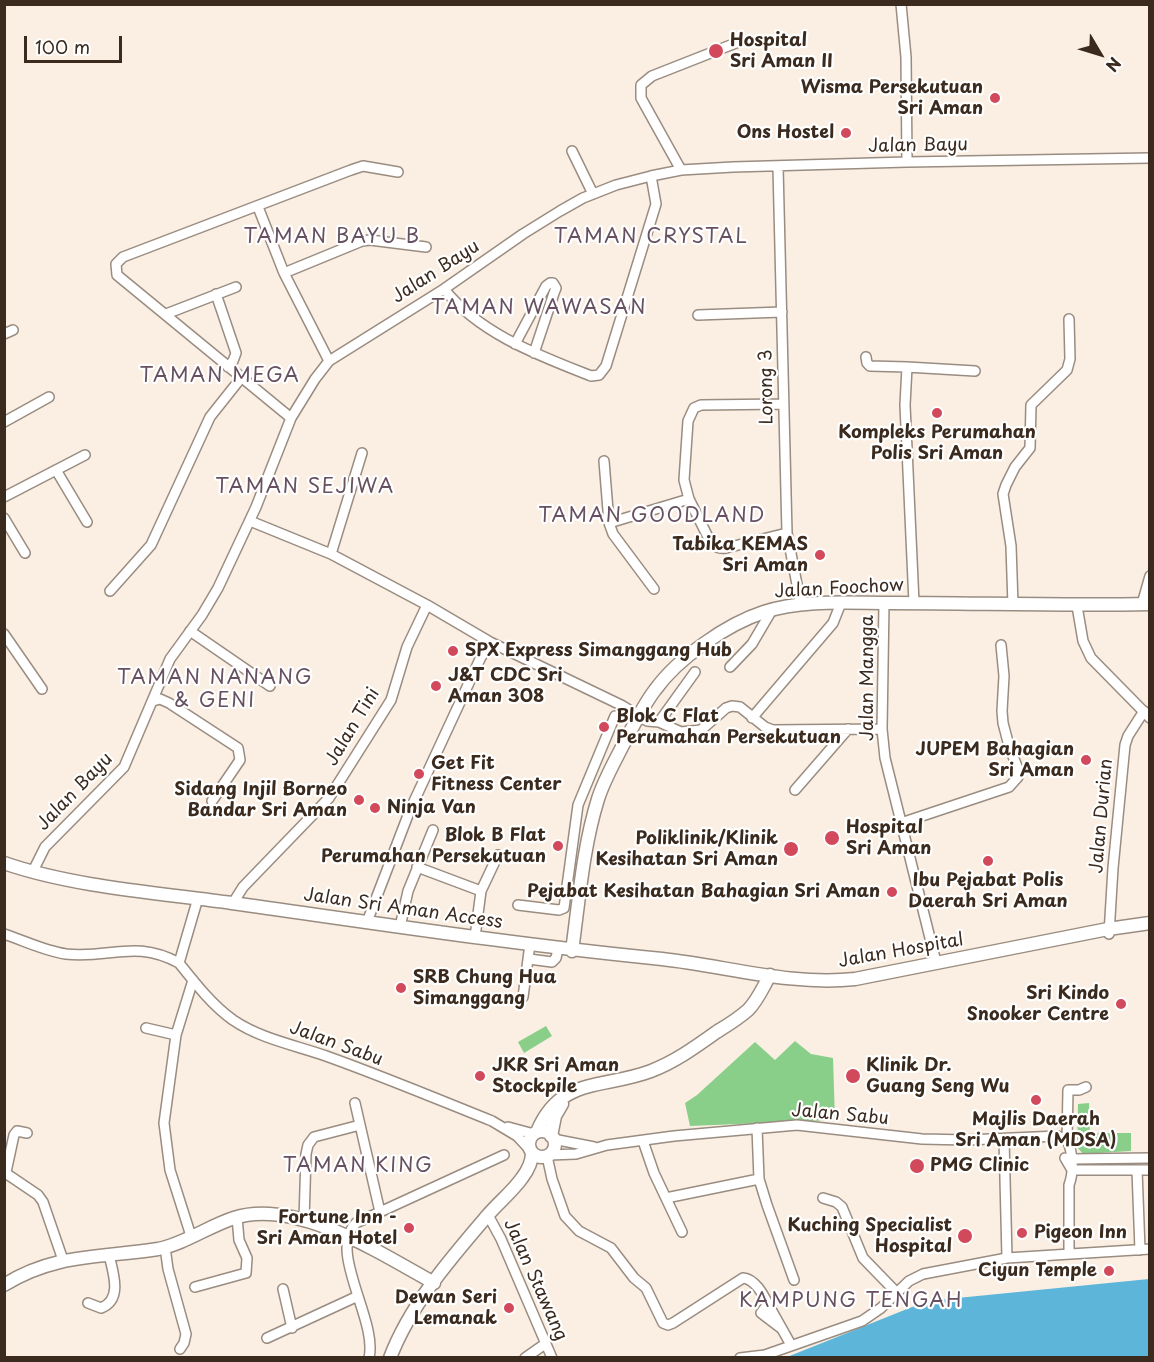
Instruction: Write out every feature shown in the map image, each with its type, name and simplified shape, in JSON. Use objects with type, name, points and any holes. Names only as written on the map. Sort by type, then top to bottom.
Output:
[{"type":"main road","name":"Jalan Foochow","points":[[572,951],[595,808],[608,774],[648,720],[656,689],[684,661],[723,631],[739,622],[772,610],[801,605],[839,611],[884,603],[1077,606],[1146,604]]},
{"type":"main road","name":"Jalan Sri Aman Access","points":[[4,863],[74,880],[572,951],[702,964],[770,975]]},
{"type":"main road","name":"Jalan Hospital","points":[[1108,932],[1149,923]]},
{"type":"main road","name":"Jalan Hospital","points":[[770,975],[825,982],[838,981],[1090,934],[1149,929]]},
{"type":"main road","points":[[540,1154],[530,1140],[553,1105],[576,1090],[632,1077],[675,1060],[749,1009],[770,975]]},
{"type":"main road","points":[[390,1358],[401,1331],[434,1283],[488,1215],[522,1179],[533,1171],[540,1154],[554,1148],[552,1137],[557,1110],[576,1090]]},
{"type":"main road","points":[[536,1133],[544,1132],[552,1137]]},
{"type":"main road","points":[[4,1285],[27,1271],[63,1260],[165,1247],[237,1217],[267,1215],[304,1221],[348,1236],[434,1283]]},
{"type":"street","points":[[901,4],[906,57],[907,162]]},
{"type":"street","points":[[681,170],[641,98],[640,85],[652,76],[741,41]]},
{"type":"street","points":[[572,151],[593,194]]},
{"type":"street","name":"Jalan Bayu","points":[[33,871],[45,847],[124,767],[170,659],[213,598],[275,462],[291,417],[328,362],[444,289],[523,234],[593,194],[616,185],[681,170],[907,162],[1149,158]]},
{"type":"street","points":[[291,417],[117,275],[116,264],[123,257],[363,166],[398,172]]},
{"type":"street","name":"Lorong 3","points":[[778,167],[787,532],[801,605]]},
{"type":"street","points":[[444,289],[458,306],[503,338],[591,376],[599,375],[605,370],[656,204],[651,176]]},
{"type":"street","points":[[258,207],[284,273],[328,362]]},
{"type":"street","points":[[284,273],[362,241],[426,247]]},
{"type":"street","points":[[515,344],[546,286],[553,284],[556,288],[555,293],[534,353]]},
{"type":"street","points":[[166,314],[236,287]]},
{"type":"street","points":[[216,294],[236,353],[233,362],[228,367]]},
{"type":"street","points":[[698,315],[782,312]]},
{"type":"street","points":[[1012,605],[1011,546],[1004,489],[1015,466],[1030,448],[1031,405],[1064,375],[1070,365],[1070,318]]},
{"type":"street","points":[[866,357],[870,366],[975,371]]},
{"type":"street","points":[[907,367],[905,405],[914,603]]},
{"type":"street","points":[[110,591],[151,545],[210,417],[241,378]]},
{"type":"street","points":[[4,422],[49,397]]},
{"type":"street","points":[[784,404],[701,405],[693,408],[688,421],[684,480],[689,499],[710,541],[718,549],[787,532]]},
{"type":"street","points":[[331,554],[362,453]]},
{"type":"street","points":[[4,497],[85,455]]},
{"type":"street","points":[[604,461],[609,523],[613,534],[654,589]]},
{"type":"street","points":[[56,470],[87,522]]},
{"type":"street","points":[[609,523],[689,499]]},
{"type":"street","points":[[4,518],[26,553]]},
{"type":"street","points":[[250,520],[331,554],[427,605],[490,642],[648,720],[681,732],[701,730],[726,708],[732,706],[740,707],[752,718],[773,730],[882,729]]},
{"type":"street","points":[[1146,604],[1149,576]]},
{"type":"street","name":"Jalan Mangga","points":[[884,603],[882,729],[890,783],[936,962]]},
{"type":"street","name":"Jalan Tini","points":[[233,903],[243,886],[314,816],[329,798],[391,700],[406,647],[427,605]]},
{"type":"street","points":[[1077,606],[1083,641],[1091,658],[1147,714]]},
{"type":"street","points":[[729,667],[752,644],[772,610]]},
{"type":"street","points":[[752,718],[839,611]]},
{"type":"street","points":[[190,631],[270,686]]},
{"type":"street","points":[[4,634],[42,689]]},
{"type":"street","points":[[367,922],[410,810],[490,642]]},
{"type":"street","points":[[901,823],[1009,787],[1016,781],[1018,769],[1003,723],[1004,668],[1001,645]]},
{"type":"street","points":[[648,720],[695,672]]},
{"type":"street","points":[[153,701],[160,699],[169,703],[238,748],[240,760],[212,801]]},
{"type":"street","name":"Jalan Durian","points":[[1108,932],[1125,745],[1147,714]]},
{"type":"street","points":[[518,905],[559,910],[564,908],[578,805],[615,716]]},
{"type":"street","points":[[795,790],[848,729]]},
{"type":"street","points":[[578,805],[595,808]]},
{"type":"street","points":[[400,927],[408,891],[433,830]]},
{"type":"street","points":[[475,937],[481,891],[498,855]]},
{"type":"street","points":[[417,867],[481,891]]},
{"type":"street","points":[[4,934],[67,954],[137,950],[164,955],[179,963],[198,898]]},
{"type":"street","points":[[523,997],[530,944]]},
{"type":"street","points":[[529,959],[552,962],[556,958],[558,949]]},
{"type":"street","name":"Jalan Sabu","points":[[179,963],[230,1018],[243,1027],[340,1067],[502,1126]]},
{"type":"street","points":[[191,1236],[170,1170],[164,1123],[176,1035],[193,980]]},
{"type":"street","points":[[146,1028],[176,1035]]},
{"type":"street","points":[[1069,1254],[1069,1185],[1064,1142],[1068,1090],[1086,1087]]},
{"type":"street","points":[[355,1103],[380,1212]]},
{"type":"street","points":[[304,1221],[306,1154],[309,1142],[314,1137],[360,1125]]},
{"type":"street","points":[[502,1126],[536,1133]]},
{"type":"street","points":[[502,1126],[540,1154],[565,1216],[579,1231],[611,1248],[634,1278],[646,1288],[663,1323],[668,1325],[673,1323],[743,1278],[751,1280],[762,1293],[791,1344]]},
{"type":"street","name":"Jalan Sabu","points":[[594,1147],[757,1128],[816,1126],[902,1137],[967,1140],[1058,1136],[1064,1142]]},
{"type":"street","points":[[757,1128],[759,1179],[794,1280]]},
{"type":"street","points":[[27,1133],[17,1131],[14,1135],[5,1172],[38,1195],[43,1202],[63,1260]]},
{"type":"street","points":[[552,1137],[594,1147]]},
{"type":"street","points":[[1004,1139],[1007,1258]]},
{"type":"street","points":[[643,1141],[654,1173],[682,1232]]},
{"type":"street","points":[[540,1154],[576,1154],[594,1147]]},
{"type":"street","points":[[369,1358],[371,1338],[347,1259],[348,1236],[351,1229],[356,1223],[504,1155]]},
{"type":"street","points":[[1068,1163],[1149,1158]]},
{"type":"street","points":[[1068,1163],[1149,1170]]},
{"type":"street","points":[[740,1358],[765,1354],[870,1317],[909,1281],[923,1274],[1007,1258],[1144,1249],[1137,1170]]},
{"type":"street","points":[[666,1198],[759,1179]]},
{"type":"street","points":[[823,1198],[836,1202],[842,1207],[863,1258],[896,1292]]},
{"type":"street","name":"Jalan Stawang","points":[[488,1215],[505,1249],[545,1344],[555,1356]]},
{"type":"street","points":[[195,1287],[246,1273],[247,1258],[239,1240],[237,1217]]},
{"type":"street","points":[[165,1247],[168,1269],[186,1334],[180,1349]]},
{"type":"street","points":[[88,1303],[101,1308],[113,1298],[115,1285],[110,1255]]},
{"type":"street","points":[[283,1289],[292,1328]]},
{"type":"street","points":[[267,1338],[358,1296]]},
{"type":"street","points":[[525,1358],[545,1344]]},
{"type":"green space","points":[[546,1026],[552,1036],[524,1053],[518,1042]]},
{"type":"green space","points":[[795,1041],[811,1054],[833,1058],[835,1120],[690,1126],[685,1103],[697,1095],[755,1042],[775,1060]]},
{"type":"green space","points":[[1089,1103],[1090,1133],[1131,1133],[1131,1151],[1083,1154],[1077,1147],[1078,1104]]},
{"type":"water","points":[[1149,1279],[1149,1357],[787,1357],[927,1301]]},
{"type":"place","name":"Hospital Sri Aman II","points":[[716,51]]},
{"type":"place","name":"Wisma Persekutuan Sri Aman","points":[[995,98]]},
{"type":"place","name":"Ons Hostel","points":[[846,133]]},
{"type":"place","name":"Kompleks Perumahan Polis Sri Aman","points":[[937,413]]},
{"type":"place","name":"Tabika KEMAS Sri Aman","points":[[820,555]]},
{"type":"place","name":"SPX Express Simanggang Hub","points":[[453,651]]},
{"type":"place","name":"J&T CDC Sri Aman 308","points":[[436,686]]},
{"type":"place","name":"Blok C Flat Perumahan Persekutuan","points":[[604,727]]},
{"type":"place","name":"JUPEM Bahagian Sri Aman","points":[[1086,760]]},
{"type":"place","name":"Get Fit Fitness Center","points":[[419,774]]},
{"type":"place","name":"Sidang Injil Borneo Bandar Sri Aman","points":[[359,800]]},
{"type":"place","name":"Ninja Van","points":[[375,808]]},
{"type":"place","name":"Hospital Sri Aman","points":[[832,838]]},
{"type":"place","name":"Blok B Flat Perumahan Persekutuan","points":[[558,846]]},
{"type":"place","name":"Poliklinik/Klinik Kesihatan Sri Aman","points":[[791,849]]},
{"type":"place","name":"Ibu Pejabat Polis Daerah Sri Aman","points":[[988,861]]},
{"type":"place","name":"Pejabat Kesihatan Bahagian Sri Aman","points":[[892,892]]},
{"type":"place","name":"SRB Chung Hua Simanggang","points":[[401,988]]},
{"type":"place","name":"Sri Kindo Snooker Centre","points":[[1121,1004]]},
{"type":"place","name":"JKR Sri Aman Stockpile","points":[[480,1076]]},
{"type":"place","name":"Klinik Dr. Guang Seng Wu","points":[[853,1076]]},
{"type":"place","name":"Majlis Daerah Sri Aman (MDSA)","points":[[1036,1100]]},
{"type":"place","name":"PMG Clinic","points":[[917,1166]]},
{"type":"place","name":"Fortune Inn - Sri Aman Hotel","points":[[409,1228]]},
{"type":"place","name":"Pigeon Inn","points":[[1022,1233]]},
{"type":"place","name":"Kuching Specialist Hospital","points":[[965,1236]]},
{"type":"place","name":"Ciyun Temple","points":[[1109,1271]]},
{"type":"place","name":"Dewan Seri Lemanak","points":[[509,1308]]},
{"type":"district","name":"TAMAN BAYU B","points":[[332,237]]},
{"type":"district","name":"TAMAN CRYSTAL","points":[[651,237]]},
{"type":"district","name":"TAMAN WAWASAN","points":[[539,308]]},
{"type":"district","name":"TAMAN MEGA","points":[[220,376]]},
{"type":"district","name":"TAMAN SEJIWA","points":[[305,487]]},
{"type":"district","name":"TAMAN GOODLAND","points":[[652,516]]},
{"type":"district","name":"TAMAN NANANG & GENI","points":[[215,690]]},
{"type":"district","name":"TAMAN KING","points":[[358,1166]]},
{"type":"district","name":"KAMPUNG TENGAH","points":[[851,1301]]}]
